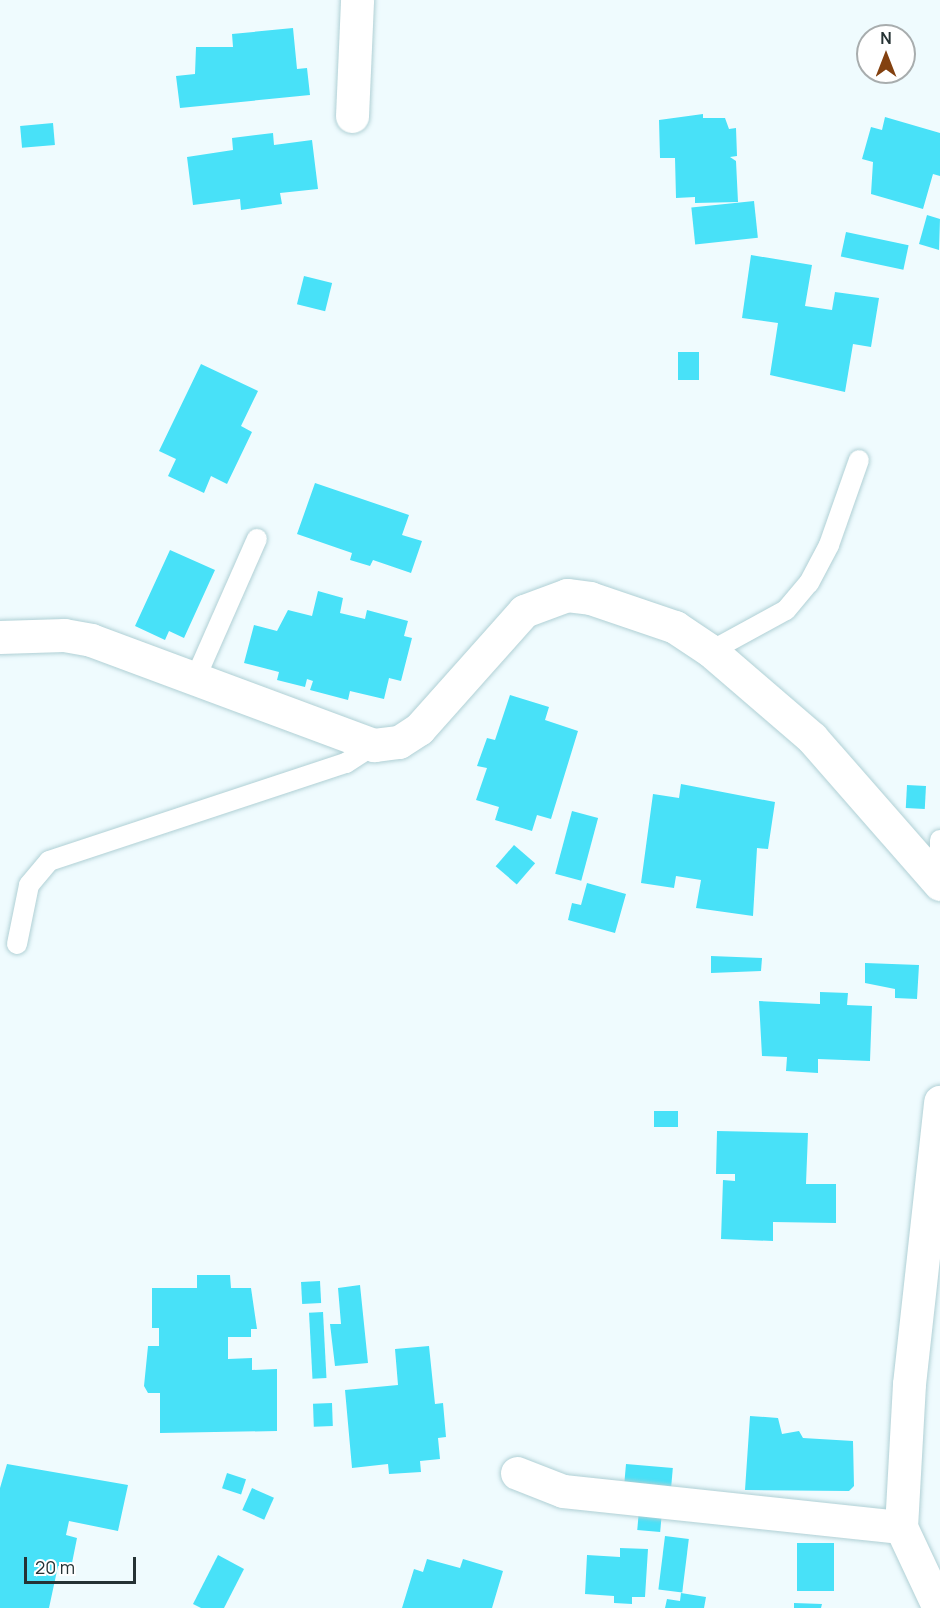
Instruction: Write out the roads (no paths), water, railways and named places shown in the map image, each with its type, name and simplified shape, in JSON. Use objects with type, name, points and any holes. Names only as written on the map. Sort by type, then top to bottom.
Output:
[{"type":"street","points":[[352,116],[357,0]]},
{"type":"street","points":[[0,637],[64,635],[91,640],[196,677],[374,745],[399,742],[419,729],[492,642],[524,611],[546,600],[578,596],[636,611],[711,651],[812,738],[940,884]]},
{"type":"street","points":[[939,1608],[901,1527],[909,1384],[937,1164],[940,1101]]},
{"type":"street","points":[[517,1473],[563,1491],[901,1527]]},
{"type":"lane","points":[[711,651],[786,610],[809,583],[830,545],[859,460]]},
{"type":"lane","points":[[196,677],[257,539]]},
{"type":"lane","points":[[17,944],[29,885],[49,861],[335,766],[374,745]]},
{"type":"lane","points":[[940,840],[940,857]]}]
